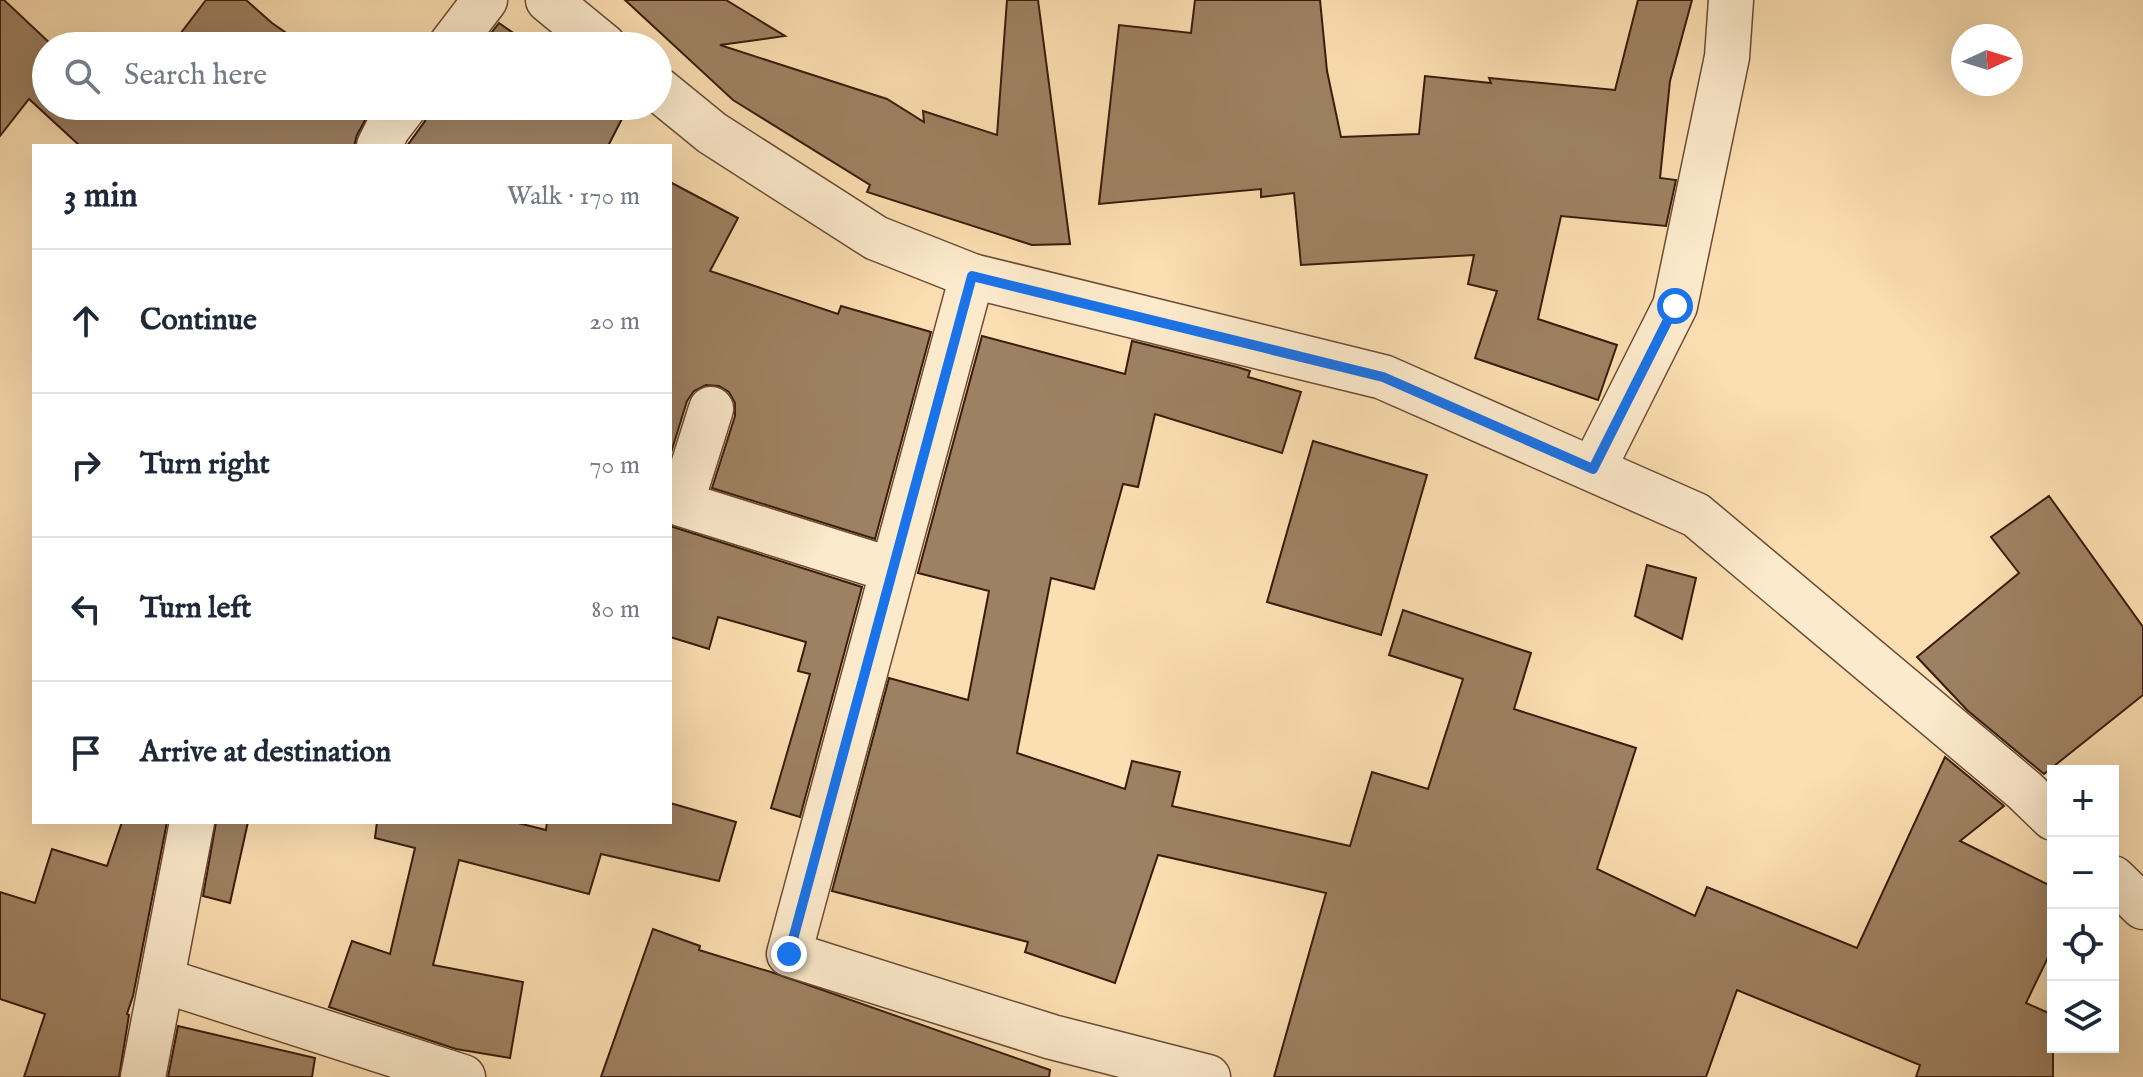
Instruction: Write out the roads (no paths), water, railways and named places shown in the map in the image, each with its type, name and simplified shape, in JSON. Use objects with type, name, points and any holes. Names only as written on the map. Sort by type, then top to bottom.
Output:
[{"type":"street","points":[[461,32],[485,0]]},
{"type":"street","points":[[548,0],[587,32]]},
{"type":"street","points":[[1593,469],[1675,306],[1727,57],[1731,0]]},
{"type":"street","points":[[672,100],[712,133],[876,238],[972,276],[1383,377],[1696,515],[2047,812]]},
{"type":"street","points":[[380,144],[396,120]]},
{"type":"street","points":[[972,276],[789,954],[1052,1037],[1208,1077]]},
{"type":"street","points":[[711,409],[681,504],[892,570]]},
{"type":"street","points":[[143,1077],[192,824]]},
{"type":"street","points":[[2119,884],[2143,907]]},
{"type":"street","points":[[162,980],[463,1077]]}]
